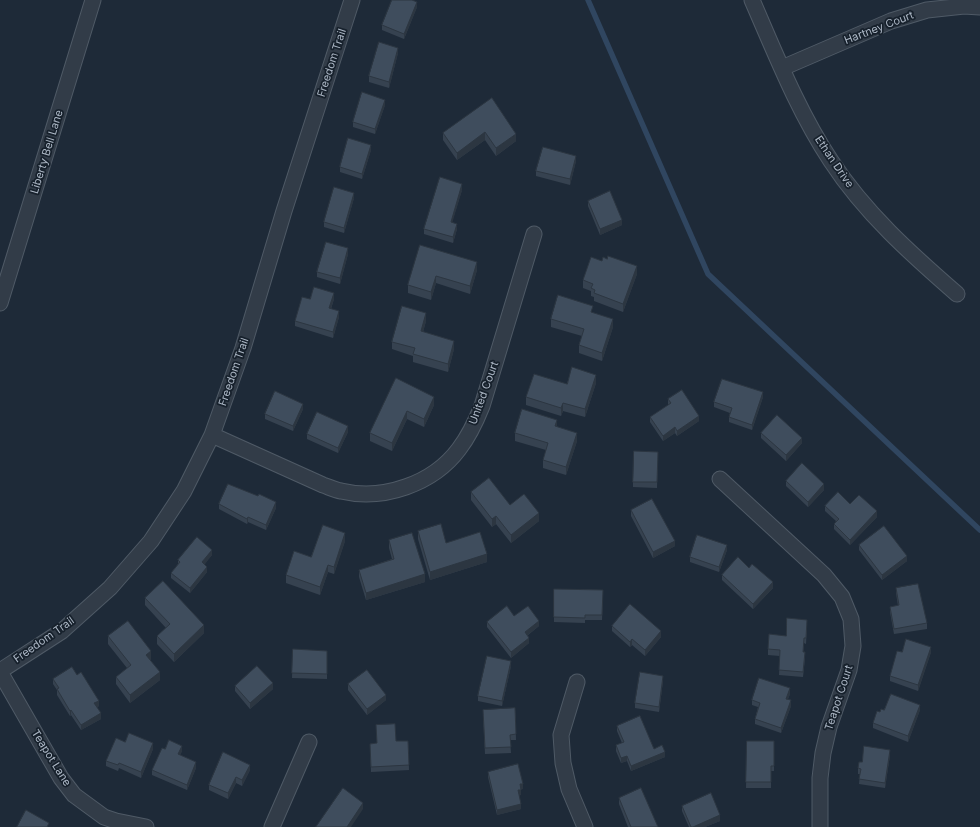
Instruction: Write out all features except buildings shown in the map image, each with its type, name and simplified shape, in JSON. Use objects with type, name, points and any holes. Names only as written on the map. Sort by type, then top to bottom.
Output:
[{"type":"street","name":"Liberty Bell Lane","points":[[0,303],[93,0]]},
{"type":"street","name":"Freedom Trail","points":[[0,672],[62,631],[110,588],[151,541],[184,491],[212,435],[242,348],[352,0]]},
{"type":"street","name":"Ethan Drive","points":[[752,0],[782,68],[810,125],[832,162],[885,228],[956,294]]},
{"type":"street","name":"Hartney Court","points":[[782,68],[891,21],[927,10],[964,6],[980,7]]},
{"type":"street","name":"United Court","points":[[212,435],[323,485],[339,491],[356,494],[389,492],[420,482],[435,473],[459,450],[475,423],[482,406],[534,234]]},
{"type":"street","name":"Teapot Court","points":[[720,479],[824,575],[842,598],[851,619],[853,646],[849,670],[829,727],[823,753],[820,778],[820,827]]},
{"type":"street","name":"Teapot Lane","points":[[0,672],[62,778],[74,794],[101,822],[116,822],[146,827]]},
{"type":"street","points":[[577,682],[561,735],[563,763],[569,789],[585,827]]},
{"type":"street","points":[[272,827],[309,742]]},
{"type":"waterway","points":[[588,0],[708,274],[980,530]]}]
